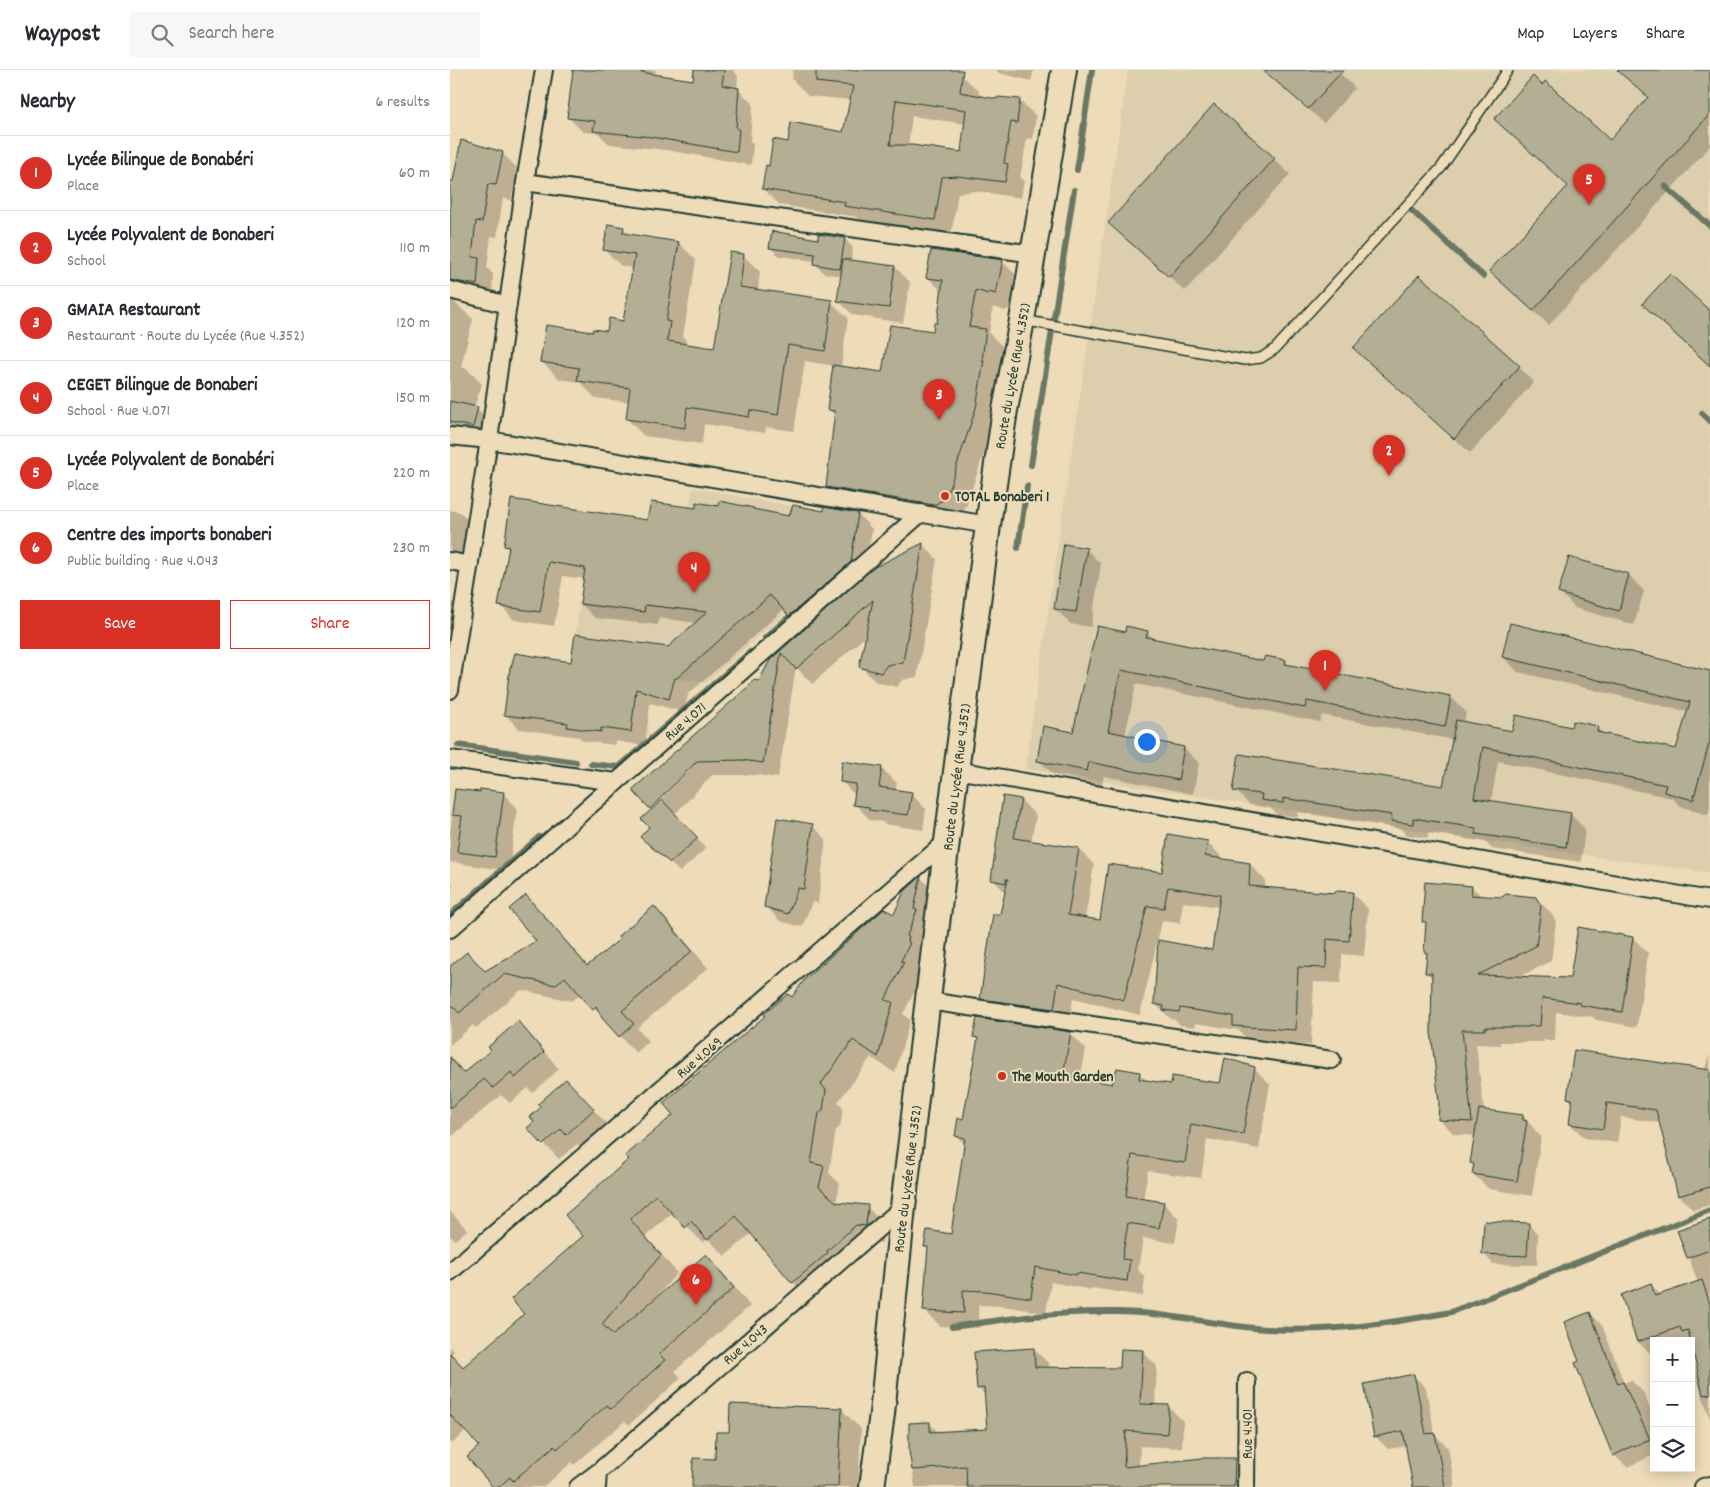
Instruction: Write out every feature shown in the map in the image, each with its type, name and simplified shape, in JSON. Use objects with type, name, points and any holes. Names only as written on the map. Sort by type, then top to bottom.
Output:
[{"type":"main road","name":"Route du Lycée (Rue 4.352)","points":[[872,1487],[882,1414],[903,1207],[947,841],[988,525],[1005,410],[1064,70]]},
{"type":"street","points":[[450,690],[489,440],[525,182],[544,70]]},
{"type":"street","points":[[525,182],[1033,254]]},
{"type":"street","points":[[450,290],[508,305]]},
{"type":"street","points":[[450,436],[489,440],[988,525]]},
{"type":"street","name":"Rue 4.071","points":[[450,929],[921,513]]},
{"type":"street","points":[[450,561],[470,565]]},
{"type":"street","points":[[450,759],[616,782]]},
{"type":"street","points":[[956,770],[1710,900]]},
{"type":"street","name":"Rue 4.069","points":[[450,1272],[947,841]]},
{"type":"street","points":[[928,1001],[1332,1060]]},
{"type":"street","name":"Rue 4.043","points":[[578,1487],[597,1479],[903,1207]]},
{"type":"street","name":"Rue 4.401","points":[[1246,1487],[1247,1380]]},
{"type":"street","points":[[1703,1487],[1710,1485]]},
{"type":"lane","points":[[1022,320],[1245,360],[1261,358],[1275,349],[1441,168],[1508,70]]},
{"type":"shaded area","points":[[1128,70],[1710,70],[1710,873],[1452,836],[1025,769]]},
{"type":"shaded area","points":[[693,488],[858,518],[852,554],[706,683],[571,662],[585,569],[672,582]]},
{"type":"building","points":[[573,70],[640,70],[640,72],[693,80],[694,70],[724,70],[722,85],[739,88],[736,128],[739,129],[737,152],[651,137],[593,131],[595,121],[567,118]]},
{"type":"building","points":[[816,70],[963,70],[960,92],[997,99],[998,97],[1020,99],[1017,123],[1011,122],[1004,163],[1008,164],[1005,182],[957,176],[942,177],[935,220],[844,206],[845,202],[762,189],[766,165],[769,166],[773,139],[788,142],[791,122],[843,132],[853,86],[816,82]],"holes":[[[896,100],[966,110],[961,152],[912,145],[890,145]]]},
{"type":"building","points":[[1263,70],[1343,70],[1308,109]]},
{"type":"building","points":[[1617,70],[1710,70],[1710,114],[1533,311],[1489,271],[1568,186],[1494,119],[1533,76],[1542,85],[1545,81],[1610,140],[1648,97]]},
{"type":"building","points":[[1214,104],[1275,158],[1169,277],[1108,223]]},
{"type":"building","points":[[461,140],[503,152],[496,185],[488,184],[482,222],[476,221],[472,257],[479,258],[477,285],[450,280],[450,181],[453,181]]},
{"type":"building","points":[[608,224],[624,227],[623,233],[679,242],[666,321],[670,322],[667,341],[714,348],[730,252],[744,254],[740,287],[832,300],[825,351],[788,345],[778,415],[750,410],[749,417],[687,407],[685,428],[626,419],[630,388],[577,381],[579,368],[540,362],[546,325],[593,332],[593,329],[607,331],[609,318],[623,321],[635,255],[603,250]]},
{"type":"building","points":[[772,231],[818,239],[818,234],[845,238],[840,269],[814,264],[815,254],[769,248]]},
{"type":"building","points":[[931,250],[1003,260],[996,294],[989,292],[988,294],[976,290],[969,327],[986,329],[982,360],[984,360],[976,408],[950,486],[943,500],[934,505],[826,487],[835,411],[827,410],[833,365],[882,372],[890,325],[933,331],[934,323],[937,323],[943,280],[926,278]]},
{"type":"building","points":[[843,259],[895,266],[889,308],[837,301]]},
{"type":"building","points":[[1670,274],[1710,311],[1710,366],[1642,304]]},
{"type":"building","points":[[1419,275],[1520,366],[1454,439],[1353,348]]},
{"type":"building","points":[[450,401],[478,407],[473,427],[450,422]]},
{"type":"building","points":[[511,499],[647,520],[651,502],[696,508],[696,502],[718,506],[719,501],[789,516],[793,505],[824,511],[824,507],[858,513],[851,562],[789,616],[770,595],[675,678],[669,699],[636,689],[631,732],[601,728],[601,732],[567,727],[568,723],[504,715],[510,667],[515,653],[571,662],[575,634],[668,647],[707,612],[645,605],[644,612],[580,604],[585,568],[549,562],[540,612],[498,606],[509,547],[504,546]]},
{"type":"building","points":[[923,543],[903,662],[887,665],[881,673],[859,667],[873,600],[796,669],[781,653],[763,763],[742,760],[697,761],[650,809],[632,790],[750,685],[753,680],[759,681],[770,660],[873,568]]},
{"type":"building","points":[[1064,544],[1087,548],[1076,612],[1054,609]]},
{"type":"building","points":[[1569,557],[1629,574],[1619,611],[1558,593]]},
{"type":"building","points":[[1510,623],[1710,671],[1710,741],[1693,800],[1664,792],[1666,785],[1483,747],[1474,798],[1571,813],[1566,847],[1476,834],[1476,828],[1413,818],[1413,824],[1391,821],[1392,815],[1283,798],[1283,803],[1261,800],[1262,794],[1233,791],[1239,754],[1443,786],[1456,720],[1512,731],[1516,715],[1571,727],[1573,721],[1598,726],[1597,732],[1676,749],[1690,702],[1502,657]]},
{"type":"building","points":[[1097,626],[1125,632],[1126,626],[1148,631],[1146,637],[1263,661],[1265,656],[1286,660],[1285,664],[1451,696],[1445,727],[1307,701],[1305,708],[1121,670],[1108,731],[1184,747],[1178,780],[1089,762],[1087,771],[1037,761],[1043,726],[1073,732]]},
{"type":"building","points":[[842,761],[882,767],[879,787],[912,792],[908,815],[869,810],[869,807],[853,805],[856,784],[840,782]]},
{"type":"building","points":[[455,789],[480,792],[480,789],[504,792],[495,857],[457,852],[462,816],[452,815]]},
{"type":"building","points":[[1003,796],[1021,799],[1014,838],[1079,848],[1068,915],[1100,920],[1108,864],[1162,872],[1168,834],[1208,841],[1205,856],[1250,863],[1249,886],[1335,893],[1335,891],[1353,892],[1349,941],[1327,939],[1326,968],[1298,967],[1296,1030],[1233,1026],[1233,1016],[1180,1008],[1179,1012],[1163,1010],[1164,1006],[1154,1004],[1158,940],[1212,950],[1220,895],[1168,887],[1164,908],[1147,906],[1124,1000],[1058,983],[1054,1009],[980,999],[993,914],[1000,914],[1008,879],[1006,879],[1006,883],[991,880]]},
{"type":"building","points":[[662,800],[698,838],[670,863],[640,837],[649,827],[641,819]]},
{"type":"building","points":[[777,818],[813,824],[804,889],[798,888],[788,914],[764,907]]},
{"type":"building","points":[[921,876],[914,909],[917,910],[907,936],[910,943],[901,961],[904,962],[885,1000],[893,1002],[878,1057],[853,1040],[821,1084],[826,1090],[823,1110],[819,1113],[811,1163],[824,1166],[819,1187],[836,1202],[868,1205],[866,1226],[856,1225],[827,1251],[828,1253],[792,1283],[736,1216],[707,1240],[691,1221],[685,1228],[656,1195],[630,1219],[661,1255],[602,1324],[613,1335],[706,1254],[734,1288],[659,1354],[665,1360],[611,1409],[607,1405],[557,1449],[554,1446],[513,1481],[510,1477],[499,1487],[493,1487],[467,1457],[479,1446],[450,1415],[450,1353],[463,1367],[524,1314],[511,1299],[583,1236],[565,1215],[629,1159],[625,1156],[673,1115],[663,1103],[788,994],[792,997],[805,979],[884,909],[894,914],[904,892]]},
{"type":"building","points":[[1425,882],[1472,886],[1471,895],[1502,897],[1506,894],[1536,897],[1541,906],[1536,946],[1478,975],[1570,978],[1578,927],[1633,937],[1622,1012],[1580,1005],[1580,1003],[1542,998],[1540,1026],[1485,1027],[1485,1030],[1462,1030],[1472,1122],[1438,1120],[1439,1102],[1431,1032],[1432,973],[1425,973],[1427,953],[1424,952],[1426,922],[1422,922]]},
{"type":"building","points":[[526,895],[587,966],[620,939],[618,936],[654,906],[692,951],[622,1011],[634,1024],[619,1037],[602,1018],[596,1006],[593,1010],[565,977],[555,985],[504,974],[459,1013],[450,1003],[450,966],[467,952],[485,971],[536,941],[509,909]]},
{"type":"building","points":[[977,1018],[1071,1032],[1063,1075],[1112,1084],[1117,1068],[1140,1072],[1139,1079],[1171,1084],[1172,1076],[1220,1083],[1225,1058],[1255,1067],[1243,1134],[1191,1124],[1185,1163],[1132,1155],[1126,1196],[1164,1202],[1159,1228],[1128,1223],[1122,1259],[1130,1260],[1127,1281],[1077,1273],[1076,1275],[1035,1267],[1031,1298],[986,1291],[963,1290],[964,1313],[923,1311],[928,1247],[924,1247],[927,1230],[951,1234],[965,1138],[955,1136],[958,1118],[963,1119],[978,1038],[973,1037]]},
{"type":"building","points":[[518,1021],[544,1052],[515,1078],[511,1072],[493,1088],[484,1079],[450,1108],[450,1057],[463,1073],[491,1050],[488,1047]]},
{"type":"building","points":[[1574,1050],[1710,1070],[1710,1187],[1678,1196],[1656,1110],[1607,1103],[1603,1129],[1569,1124],[1572,1099],[1567,1098]]},
{"type":"building","points":[[566,1079],[594,1109],[566,1135],[561,1129],[543,1145],[527,1128],[534,1122],[530,1117],[541,1107],[538,1104]]},
{"type":"building","points":[[1479,1109],[1523,1115],[1523,1120],[1527,1121],[1517,1181],[1472,1174],[1474,1164],[1470,1163]]},
{"type":"building","points":[[1710,1219],[1710,1250],[1687,1258],[1677,1230]]},
{"type":"building","points":[[1484,1221],[1529,1223],[1527,1256],[1482,1254]]},
{"type":"building","points":[[1702,1280],[1710,1304],[1710,1394],[1703,1395],[1695,1360],[1695,1337],[1690,1337],[1688,1330],[1682,1332],[1680,1327],[1637,1342],[1621,1295],[1651,1283],[1655,1296]]},
{"type":"building","points":[[1590,1312],[1618,1384],[1623,1382],[1650,1439],[1613,1456],[1575,1363],[1579,1361],[1564,1322]]},
{"type":"building","points":[[1034,1348],[1035,1367],[1120,1368],[1121,1349],[1143,1350],[1140,1404],[1169,1405],[1167,1434],[1126,1431],[1124,1467],[1202,1458],[1235,1458],[1234,1487],[967,1487],[966,1466],[912,1470],[909,1450],[909,1423],[930,1422],[930,1432],[987,1429],[984,1388],[977,1389],[974,1352]]},
{"type":"building","points":[[1414,1374],[1426,1434],[1435,1433],[1445,1487],[1413,1487],[1403,1431],[1374,1437],[1364,1384]]},
{"type":"building","points":[[730,1404],[842,1408],[838,1487],[692,1487],[693,1458],[715,1459],[716,1432],[729,1432]]},
{"type":"waterway","points":[[1077,170],[1092,70]]},
{"type":"waterway","points":[[1665,186],[1710,226]]},
{"type":"waterway","points":[[1031,465],[1074,190]]},
{"type":"waterway","points":[[1410,209],[1483,276]]},
{"type":"waterway","points":[[1702,413],[1710,421]]},
{"type":"waterway","points":[[1018,548],[1027,486]]},
{"type":"waterway","points":[[765,638],[844,568]]},
{"type":"waterway","points":[[591,764],[619,767],[750,652]]},
{"type":"waterway","points":[[458,745],[576,762]]},
{"type":"waterway","points":[[450,915],[539,837]]},
{"type":"waterway","points":[[952,1327],[1033,1316],[1094,1312],[1132,1312],[1279,1330],[1353,1327],[1402,1320],[1451,1312],[1710,1210]]},
{"type":"place","name":"Lycée Polyvalent de Bonabéri","points":[[1589,205]]},
{"type":"place","name":"GMAIA Restaurant","points":[[939,420]]},
{"type":"place","name":"Lycée Polyvalent de Bonaberi","points":[[1389,476]]},
{"type":"place","name":"TOTAL Bonaberi 1","points":[[945,496]]},
{"type":"place","name":"CEGET Bilingue de Bonaberi","points":[[694,593]]},
{"type":"place","name":"Lycée Bilingue de Bonabéri","points":[[1325,691]]},
{"type":"place","name":"The Mouth Garden","points":[[1002,1076]]},
{"type":"place","name":"Centre des imports bonaberi","points":[[696,1305]]}]
